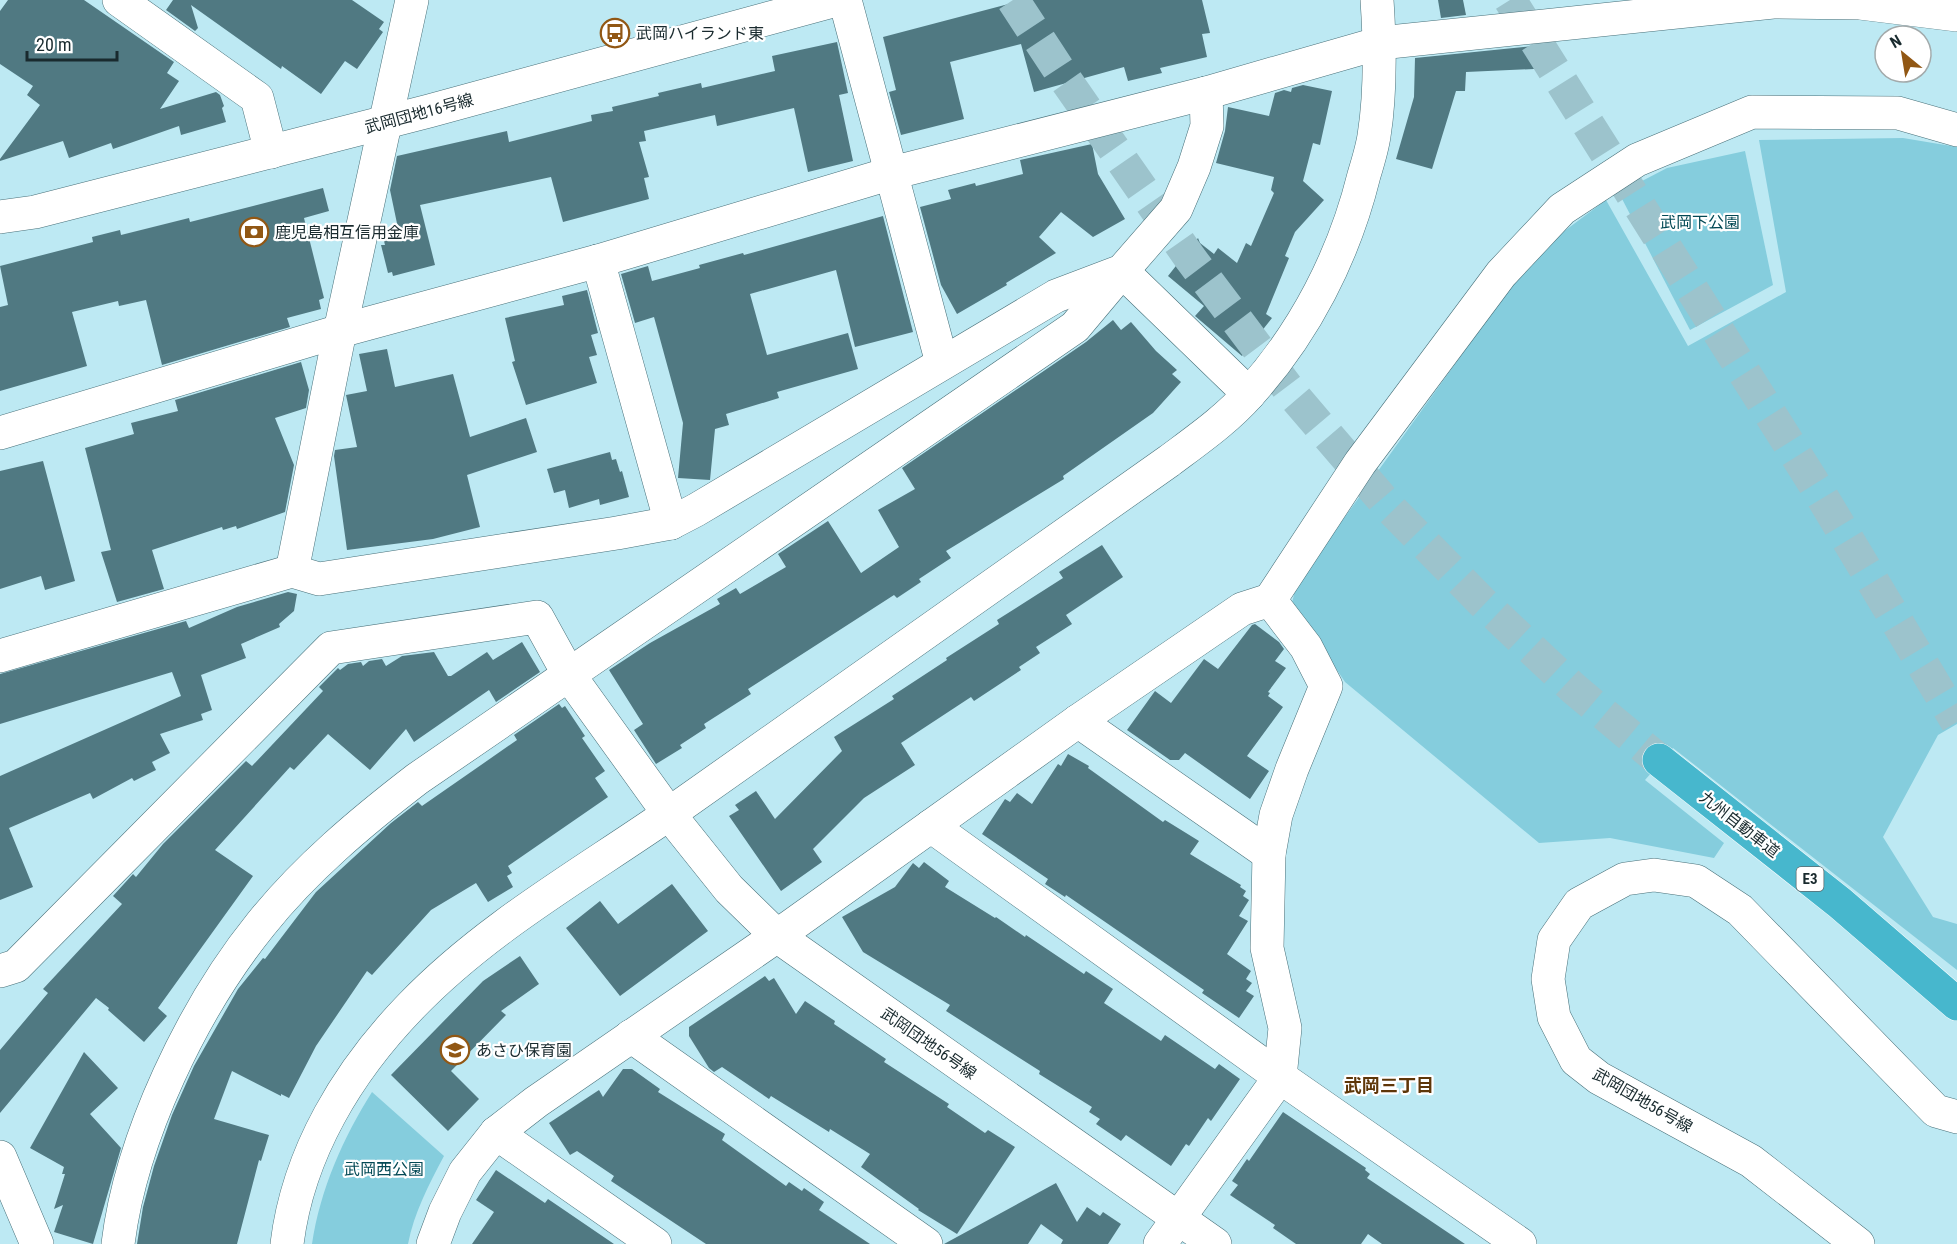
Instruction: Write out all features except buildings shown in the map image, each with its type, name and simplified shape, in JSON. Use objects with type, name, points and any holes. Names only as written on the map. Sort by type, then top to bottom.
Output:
[{"type":"highway","name":"九州自動車道","points":[[1659,760],[1840,903],[1957,1004]]},
{"type":"highway","points":[[1840,903],[1957,1017]]},
{"type":"street","points":[[118,0],[257,98],[271,152]]},
{"type":"street","name":"武岡団地16号線","points":[[0,217],[35,212],[385,123],[836,0]]},
{"type":"street","points":[[845,0],[942,363]]},
{"type":"street","points":[[287,1244],[289,1224],[304,1173],[321,1128],[351,1078],[378,1042],[405,1012],[461,959],[526,909],[669,814],[1169,461],[1216,425],[1249,394],[1298,331],[1335,265],[1358,202],[1374,136],[1380,43],[1377,0]]},
{"type":"street","points":[[0,433],[340,331],[598,261],[892,173],[1206,93],[1380,43],[1773,2],[1861,2],[1957,15]]},
{"type":"street","points":[[292,571],[385,123],[404,4]]},
{"type":"street","points":[[118,1244],[121,1215],[162,1090],[219,984],[261,924],[295,886],[370,815],[417,779],[1075,327],[1176,209],[1194,168],[1207,126],[1206,93]]},
{"type":"street","points":[[433,1244],[445,1212],[465,1172],[496,1133],[536,1102],[777,936],[1078,722],[1242,609],[1270,600],[1360,463],[1416,387],[1501,274],[1562,209],[1637,160],[1752,112],[1898,113],[1957,130]]},
{"type":"street","points":[[598,261],[671,523]]},
{"type":"street","points":[[1122,271],[1249,394]]},
{"type":"street","points":[[0,656],[292,571],[319,579],[671,523],[1056,296],[1122,271]]},
{"type":"street","points":[[1169,1231],[1280,1077],[1285,1028],[1267,948],[1269,854],[1276,815],[1326,686],[1306,647],[1270,600]]},
{"type":"street","name":"武岡団地56号線","points":[[0,971],[16,966],[331,648],[537,617],[569,675],[669,814],[729,889],[777,936],[1169,1231],[1215,1244]]},
{"type":"street","points":[[1078,722],[1269,854]]},
{"type":"street","points":[[931,826],[1280,1077],[1520,1244]]},
{"type":"street","name":"武岡団地56号線","points":[[1858,1244],[1751,1161],[1599,1078],[1576,1060],[1554,1017],[1548,979],[1554,940],[1579,903],[1625,879],[1654,875],[1696,881],[1740,910],[1935,1111],[1957,1117]]},
{"type":"street","points":[[631,1036],[926,1244]]},
{"type":"street","points":[[496,1133],[655,1244]]},
{"type":"street","points":[[0,1157],[37,1244]]},
{"type":"green space","points":[[1903,138],[1957,147],[1957,724],[1938,735],[1883,837],[1933,917],[1957,924],[1957,970],[1673,748],[1645,780],[1724,843],[1714,858],[1610,838],[1539,843],[1345,682],[1292,603],[1296,586],[1311,564],[1535,253],[1606,200],[1688,346],[1786,292],[1759,140]]},
{"type":"green space","name":"武岡下公園","points":[[1745,151],[1773,285],[1690,330],[1619,193],[1667,168]]},
{"type":"green space","name":"武岡西公園","points":[[372,1092],[444,1156],[418,1210],[408,1244],[312,1244],[321,1204],[334,1165]]},
{"type":"tunnel","points":[[1013,0],[1065,79],[1190,258],[1293,395],[1389,507],[1483,603],[1573,688],[1659,760]]},
{"type":"tunnel","points":[[1510,0],[1818,490],[1957,722]]},
{"type":"place","name":"武岡ハイランド東","points":[[615,33]]},
{"type":"place","name":"鹿児島相互信用金庫","points":[[254,232]]},
{"type":"place","name":"あさひ保育園","points":[[455,1050]]},
{"type":"district","name":"武岡三丁目","points":[[1389,1086]]}]
